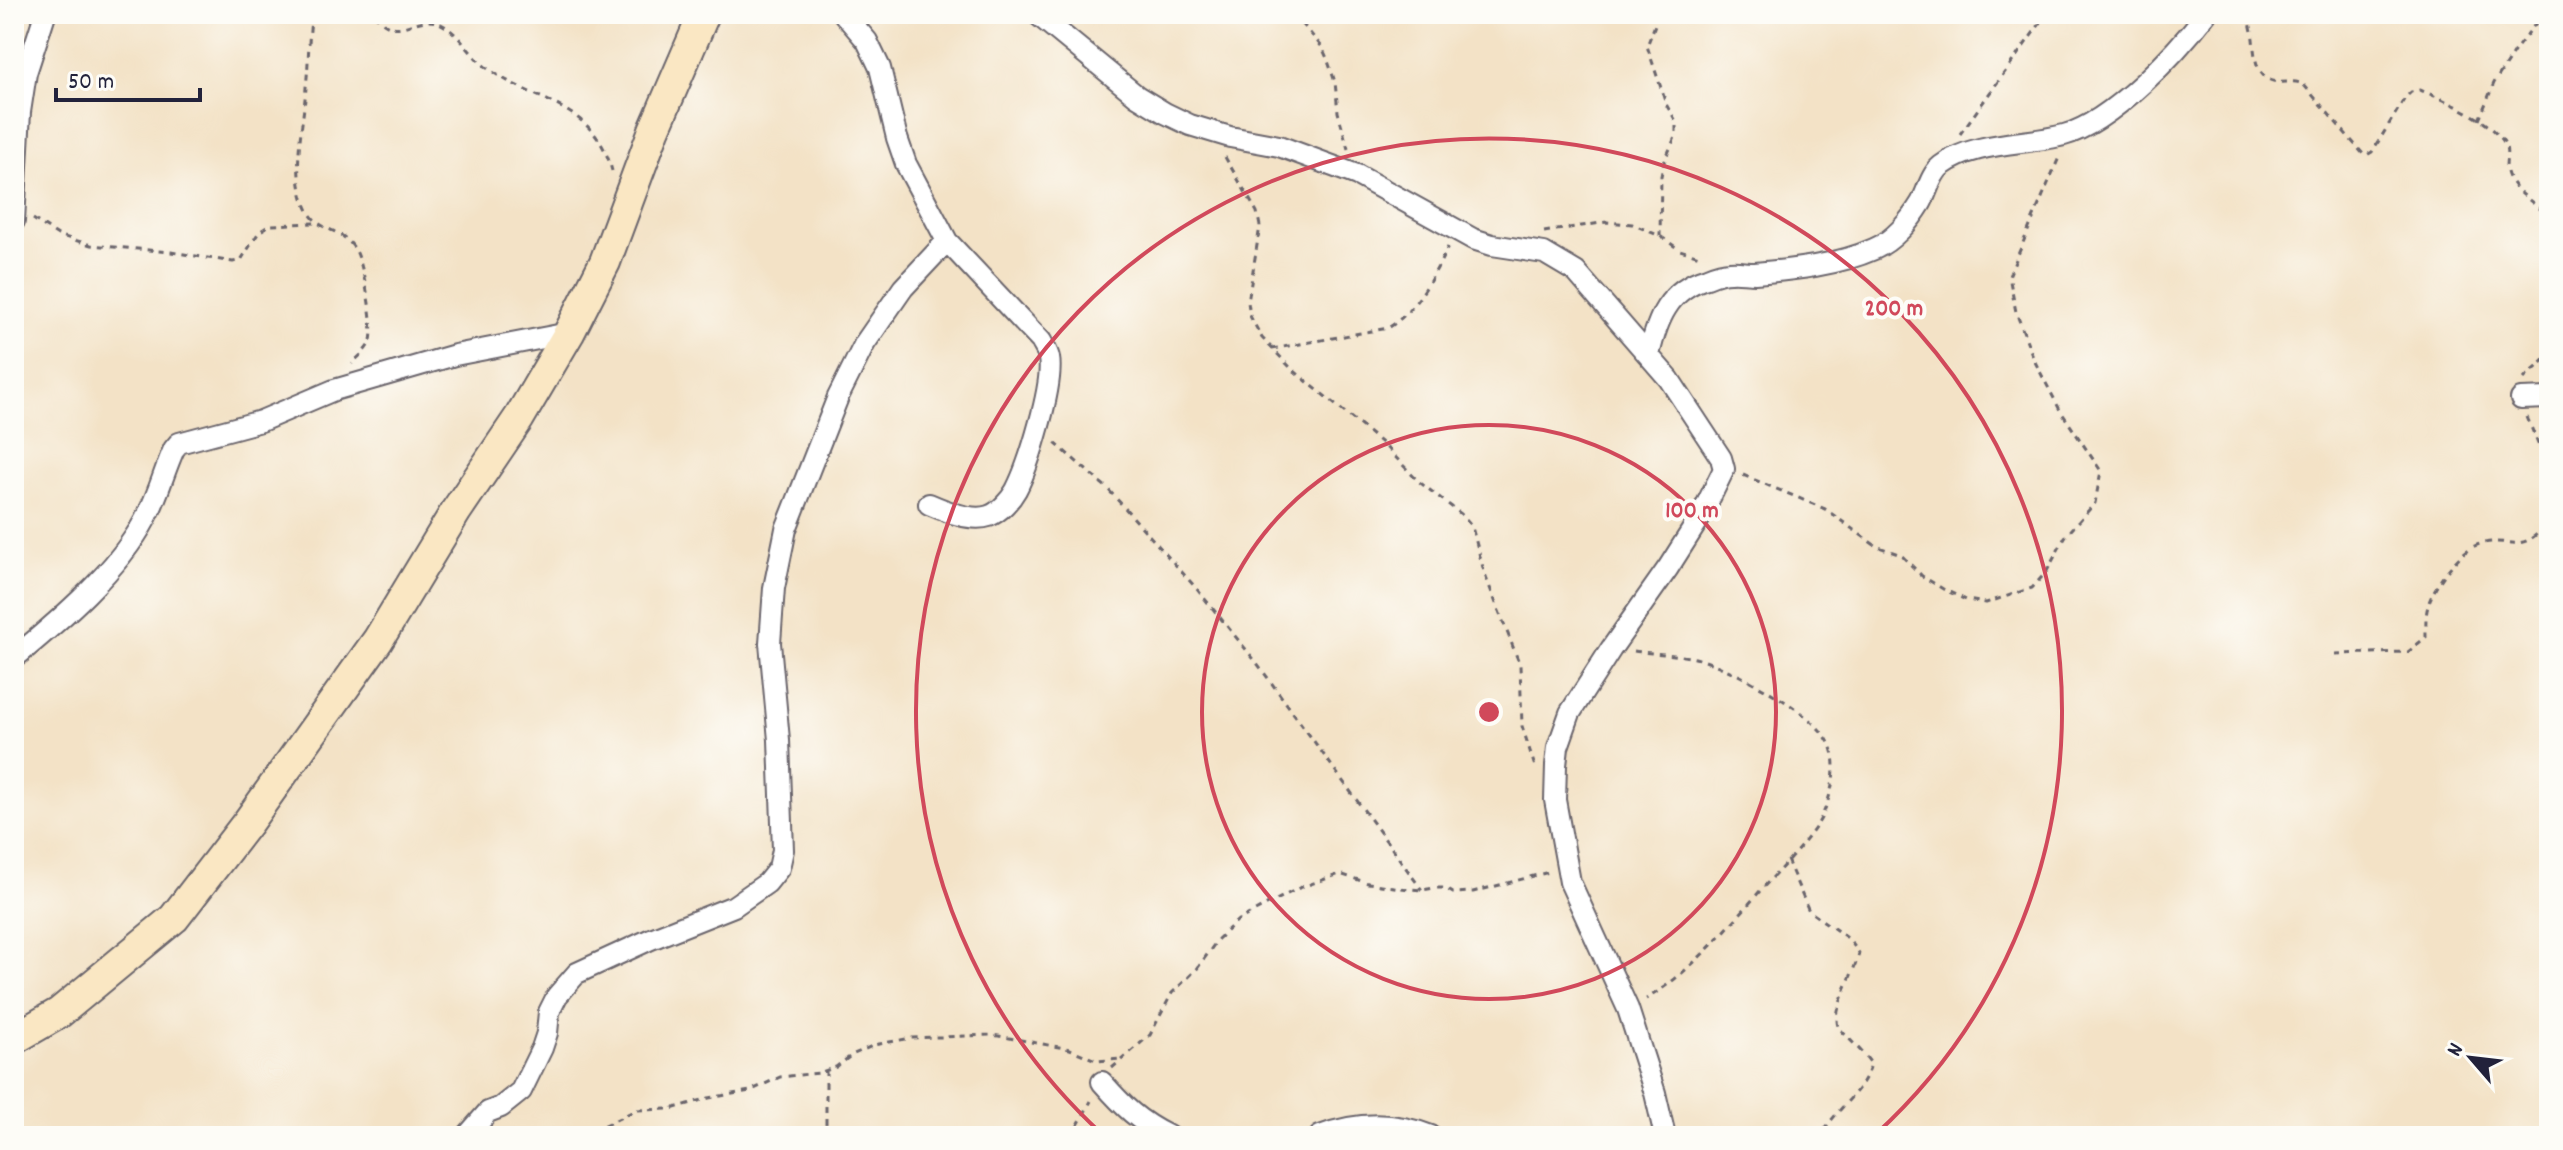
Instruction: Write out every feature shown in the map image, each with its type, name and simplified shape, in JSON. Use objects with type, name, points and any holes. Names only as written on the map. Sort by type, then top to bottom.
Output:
[{"type":"street","points":[[14,221],[20,112],[26,73],[45,14]]},
{"type":"street","points":[[14,1039],[59,1013],[174,918],[248,822],[378,640],[456,511],[519,418],[569,333],[605,262],[654,130],[704,14]]},
{"type":"street","points":[[844,14],[867,41],[880,68],[906,164],[947,241],[1041,341],[1049,355],[1046,397],[1015,492],[1007,503],[990,516],[948,512],[929,504]]},
{"type":"street","points":[[1037,14],[1137,96],[1190,125],[1279,146],[1357,175],[1473,239],[1544,253],[1576,272],[1649,355],[1721,458],[1724,469],[1701,516],[1580,695],[1558,747],[1555,800],[1576,900],[1628,1009],[1655,1093],[1665,1136]]},
{"type":"street","points":[[1649,355],[1655,326],[1664,307],[1677,293],[1699,280],[1727,272],[1751,273],[1794,268],[1856,256],[1875,249],[1890,240],[1920,204],[1939,167],[1968,153],[2069,133],[2097,117],[2143,85],[2206,14]]},
{"type":"street","points":[[467,1136],[488,1112],[501,1107],[521,1091],[542,1048],[549,1012],[557,996],[577,973],[734,906],[767,883],[779,868],[783,850],[780,753],[770,643],[774,588],[786,529],[838,397],[865,343],[903,288],[947,241]]},
{"type":"street","points":[[14,658],[89,591],[137,533],[179,443],[261,421],[334,390],[455,355],[569,333]]},
{"type":"street","points":[[2521,399],[2549,398]]},
{"type":"street","points":[[1102,1082],[1127,1111],[1142,1123],[1168,1136]]},
{"type":"street","points":[[1320,1136],[1364,1124],[1391,1125],[1431,1136]]},
{"type":"path","points":[[312,14],[299,169],[304,201],[309,216],[316,223],[338,234],[356,251],[371,319],[372,337],[367,349],[334,390]]},
{"type":"path","points":[[374,14],[385,25],[400,29],[430,21],[441,24],[489,70],[544,97],[591,127],[602,142],[625,208]]},
{"type":"path","points":[[1294,14],[1322,47],[1327,58],[1335,82],[1341,126],[1357,175]]},
{"type":"path","points":[[1659,14],[1647,46],[1667,106],[1676,121],[1676,135],[1661,176],[1660,236]]},
{"type":"path","points":[[1939,167],[1947,149],[2047,14]]},
{"type":"path","points":[[2246,14],[2254,33],[2254,57],[2259,71],[2270,80],[2296,80],[2303,84],[2363,154],[2372,152],[2411,92],[2420,90],[2479,120],[2504,142],[2508,151],[2506,168],[2513,184],[2549,216]]},
{"type":"path","points":[[2479,120],[2494,83],[2543,14]]},
{"type":"path","points":[[1217,133],[1228,166],[1257,212],[1260,226],[1248,302],[1250,316],[1262,338],[1292,369],[1384,445],[1418,481],[1461,514],[1472,527],[1485,575],[1520,665],[1522,726],[1532,763],[1555,800]]},
{"type":"path","points":[[1724,469],[1804,498],[1825,509],[1876,546],[1901,555],[1922,576],[1966,600],[1986,603],[2032,588],[2047,571],[2065,537],[2095,503],[2101,471],[2060,410],[2034,360],[2016,312],[2009,276],[2069,133]]},
{"type":"path","points":[[15,207],[58,235],[74,241],[233,262],[241,260],[259,232],[270,225],[316,223]]},
{"type":"path","points":[[1519,250],[1537,233],[1607,222],[1632,224],[1660,236],[1680,250],[1701,256],[1727,272]]},
{"type":"path","points":[[1272,349],[1388,328],[1399,321],[1428,284],[1457,230]]},
{"type":"path","points":[[1036,429],[1107,488],[1196,588],[1257,663],[1422,890]]},
{"type":"path","points":[[2335,654],[2408,652],[2426,637],[2427,607],[2433,593],[2461,556],[2476,545],[2526,542],[2549,521]]},
{"type":"path","points":[[1611,649],[1695,658],[1735,673],[1779,698],[1810,721],[1830,744],[1834,768],[1830,795],[1820,819],[1787,860],[1717,939],[1651,996],[1628,1009]]},
{"type":"path","points":[[1787,860],[1809,911],[1849,939],[1859,953],[1837,1021],[1839,1028],[1863,1050],[1871,1064],[1867,1077],[1821,1136]]},
{"type":"path","points":[[1072,1136],[1102,1082],[1121,1059],[1150,1035],[1172,993],[1197,969],[1218,939],[1238,920],[1259,908],[1299,888],[1340,874],[1368,883],[1422,890],[1445,888],[1453,893],[1473,892],[1540,875],[1567,864]]},
{"type":"path","points":[[583,1136],[636,1110],[671,1109],[750,1091],[780,1077],[827,1071],[874,1045],[930,1037],[993,1035],[1070,1049],[1098,1061],[1121,1059]]},
{"type":"path","points":[[826,1136],[827,1071]]}]
